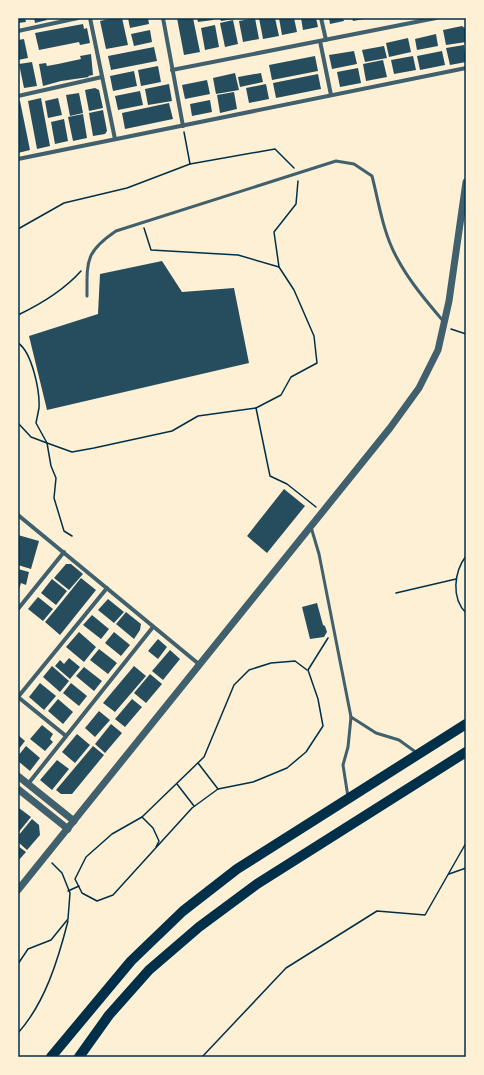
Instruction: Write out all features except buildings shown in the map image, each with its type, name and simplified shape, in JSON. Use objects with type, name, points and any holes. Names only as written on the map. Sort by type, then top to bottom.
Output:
[{"type":"highway","points":[[51,1057],[131,961],[184,911],[237,869],[348,797],[466,724]]},
{"type":"highway","points":[[79,1057],[109,1015],[149,970],[199,928],[257,884],[466,752]]},
{"type":"street","points":[[18,31],[78,18]]},
{"type":"street","points":[[90,18],[115,139]]},
{"type":"street","points":[[162,18],[183,126]]},
{"type":"street","points":[[321,18],[326,40]]},
{"type":"street","points":[[172,70],[436,18]]},
{"type":"street","points":[[320,41],[331,96]]},
{"type":"street","points":[[18,159],[466,68]]},
{"type":"street","points":[[18,96],[102,77]]},
{"type":"street","points":[[18,890],[323,512],[390,428],[419,388],[438,350],[444,325],[466,182]]},
{"type":"street","points":[[18,523],[20,517],[200,665]]},
{"type":"street","points":[[18,609],[64,552]]},
{"type":"street","points":[[66,736],[18,697],[107,588]]},
{"type":"street","points":[[28,784],[153,627]]},
{"type":"street","points":[[18,776],[74,822]]},
{"type":"street","points":[[18,789],[68,829]]},
{"type":"lane","points":[[87,296],[87,265],[89,257],[108,237],[116,231],[336,161],[354,164],[372,176],[385,228],[397,259],[444,325]]},
{"type":"lane","points":[[310,527],[319,554],[351,717],[348,747],[343,765],[348,797]]},
{"type":"lane","points":[[351,717],[376,732],[399,740],[418,754]]},
{"type":"path","points":[[183,126],[190,164]]},
{"type":"path","points":[[18,230],[64,203],[127,188],[190,164],[275,149],[298,173],[296,204],[274,232],[279,267],[294,290],[314,336],[317,363],[292,377],[281,395],[256,408],[198,416],[172,431],[94,448],[72,452],[30,437],[18,423]]},
{"type":"path","points":[[142,223],[151,250],[238,255],[279,267]]},
{"type":"path","points":[[18,315],[34,307],[72,282],[87,265]]},
{"type":"path","points":[[444,325],[466,334]]},
{"type":"path","points":[[18,343],[28,354],[35,375],[39,406],[36,423],[47,443],[51,466],[56,478],[54,498],[64,531],[72,536]]},
{"type":"path","points":[[256,408],[270,476],[287,484],[323,512]]},
{"type":"path","points":[[466,556],[460,564],[456,579],[457,595],[466,613]]},
{"type":"path","points":[[396,593],[456,579]]},
{"type":"path","points":[[308,670],[334,630]]},
{"type":"path","points":[[295,661],[308,670],[318,699],[323,726],[306,752],[287,768],[253,782],[218,789],[194,806],[113,895],[97,901],[82,893],[75,879],[86,857],[112,834],[142,817],[198,763],[204,757],[234,685],[249,670],[271,663],[295,661]]},
{"type":"path","points":[[198,763],[218,789]]},
{"type":"path","points":[[176,784],[194,806]]},
{"type":"path","points":[[142,817],[153,828],[159,841],[156,847]]},
{"type":"path","points":[[202,1057],[286,968],[377,911],[425,915],[466,843]]},
{"type":"path","points":[[18,1033],[29,1021],[46,985],[60,952],[68,919],[68,890],[62,873],[46,856]]},
{"type":"path","points":[[448,874],[466,868]]},
{"type":"path","points":[[68,890],[78,886]]},
{"type":"path","points":[[18,964],[28,948],[51,940],[68,919]]}]
